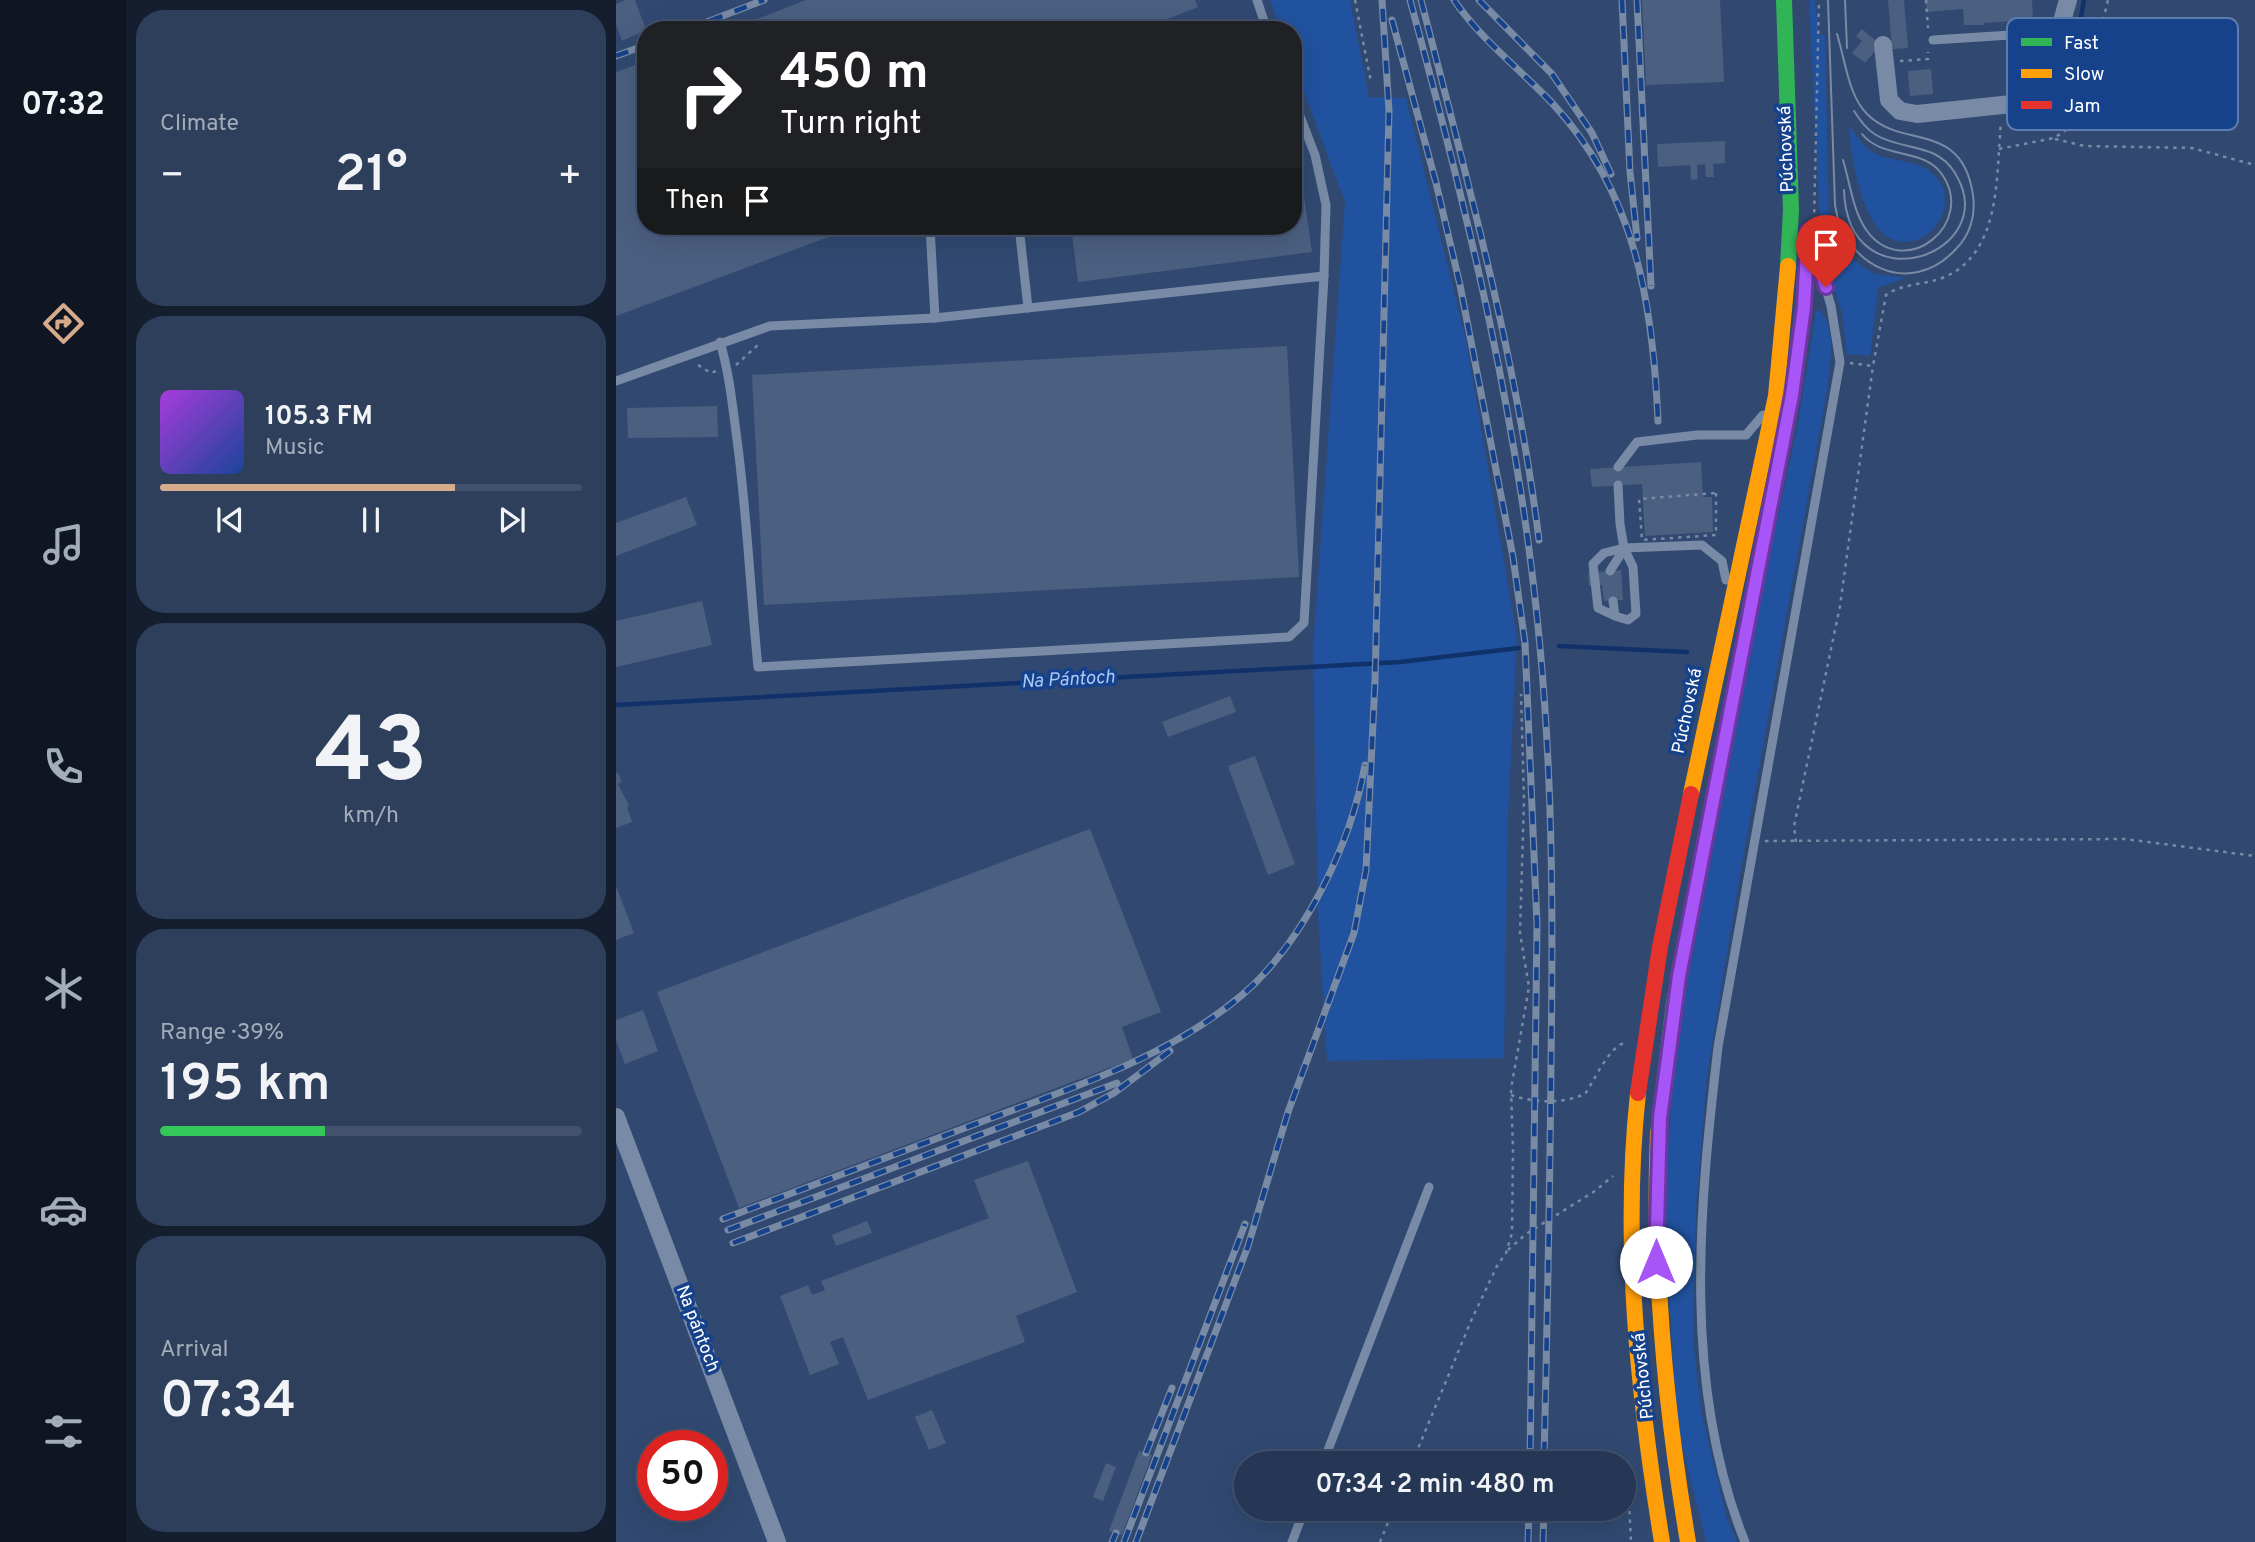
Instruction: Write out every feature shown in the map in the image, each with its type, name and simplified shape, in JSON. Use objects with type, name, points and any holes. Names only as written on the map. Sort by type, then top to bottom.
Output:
[{"type":"main road","name":"Púchovská","points":[[1782,450],[1791,222],[1784,0]]},
{"type":"main road","points":[[1806,282],[1810,224]]},
{"type":"main road","name":"Púchovská","points":[[1662,1542],[1644,1431],[1636,1352],[1633,1264],[1634,1153],[1647,1026],[1669,894],[1713,688],[1784,396]]},
{"type":"main road","name":"Púchovská","points":[[1688,1542],[1668,1426],[1658,1328],[1656,1194],[1660,1118],[1684,946],[1768,517]]},
{"type":"main road","points":[[1644,1431],[1668,1426]]},
{"type":"street","points":[[2063,18],[2068,0]]},
{"type":"street","points":[[1883,45],[1889,100],[1900,111],[1917,114],[2007,104]]},
{"type":"street","name":"Na pántoch","points":[[616,1117],[777,1542]]},
{"type":"lane","points":[[1257,0],[1264,21]]},
{"type":"lane","points":[[1931,36],[2007,31]]},
{"type":"lane","points":[[720,342],[727,368],[744,480],[748,564],[758,667],[1289,637],[1304,623],[1326,205],[1315,155],[1302,121]]},
{"type":"lane","points":[[1745,1542],[1722,1477],[1706,1396],[1701,1352],[1702,1263],[1710,1114],[1718,1046],[1840,362],[1832,306],[1810,224]]},
{"type":"lane","points":[[930,235],[935,318]]},
{"type":"lane","points":[[1020,235],[1028,308]]},
{"type":"lane","points":[[616,382],[769,326],[935,318],[1324,276]]},
{"type":"lane","points":[[1618,467],[1637,442],[1697,435],[1746,435],[1784,396]]},
{"type":"lane","points":[[1618,485],[1624,548],[1633,567],[1636,614],[1628,620],[1598,608],[1593,564],[1604,553],[1624,548],[1702,545],[1723,561],[1726,573],[1713,688]]},
{"type":"lane","points":[[1610,571],[1624,548]]},
{"type":"lane","points":[[1613,601],[1615,616]]},
{"type":"lane","points":[[1328,1451],[1429,1187]]},
{"type":"lane","points":[[1292,1542],[1300,1521]]},
{"type":"path","points":[[1355,0],[1371,82]]},
{"type":"path","points":[[1810,224],[1819,0]]},
{"type":"path","points":[[1926,0],[1931,36]]},
{"type":"path","points":[[2103,18],[2108,0]]},
{"type":"path","points":[[1898,61],[1925,59]]},
{"type":"path","points":[[1796,842],[1794,826],[1840,606],[1873,366],[1886,295],[1892,290],[1928,283],[1955,272],[1980,246],[1991,218],[2003,105]]},
{"type":"path","points":[[1998,149],[2054,138],[2066,130]]},
{"type":"path","points":[[2054,138],[2084,146],[2192,148],[2238,158],[2255,165]]},
{"type":"path","points":[[1840,362],[1873,366]]},
{"type":"path","points":[[1716,494],[1716,535],[1642,540],[1639,499],[1716,494]]},
{"type":"path","points":[[1506,1253],[1511,1233],[1511,1095],[1529,987],[1520,933],[1524,799],[1521,694]]},
{"type":"path","points":[[1755,841],[2126,839],[2255,856]]},
{"type":"path","points":[[1511,1095],[1528,1101],[1577,1098],[1585,1094],[1619,1043],[1628,1042]]},
{"type":"path","points":[[1417,1451],[1471,1321],[1506,1253],[1526,1234],[1616,1175]]},
{"type":"path","points":[[1380,1542],[1389,1521]]},
{"type":"path","points":[[1630,1521],[1631,1542]]},
{"type":"shaded area","points":[[1270,0],[1350,0],[1369,97],[1406,98],[1466,340],[1517,637],[1508,814],[1504,1058],[1327,1061],[1318,915],[1313,651],[1345,202],[1302,86],[1302,21],[1278,21]]},
{"type":"shaded area","points":[[1809,0],[1815,0],[1819,35],[1825,35],[1829,226],[1851,259],[1875,274],[1905,278],[1878,288],[1870,356],[1847,354],[1842,313],[1830,275],[1820,219]]},
{"type":"shaded area","points":[[1849,125],[1874,153],[1928,170],[1941,184],[1945,196],[1941,218],[1925,236],[1902,242],[1880,231],[1859,188]]},
{"type":"shaded area","points":[[1816,311],[1821,311],[1826,320],[1831,339],[1827,390],[1740,874],[1707,1075],[1696,1207],[1693,1342],[1702,1415],[1727,1519],[1737,1542],[1706,1542],[1677,1424],[1664,1206],[1672,1089],[1684,998],[1768,561],[1797,429]]},
{"type":"building","points":[[635,0],[643,21],[637,21],[637,34],[622,41],[616,24],[616,4]]},
{"type":"building","points":[[806,0],[1195,0],[1198,7],[1163,21],[752,21]]},
{"type":"building","points":[[1642,0],[1720,0],[1724,82],[1646,85]]},
{"type":"building","points":[[1888,0],[1904,0],[1908,48],[1892,49]]},
{"type":"building","points":[[1926,0],[2032,0],[2033,18],[2007,18],[2007,21],[1964,25],[1963,9],[1927,12]]},
{"type":"building","points":[[1862,29],[1875,40],[1875,51],[1865,63],[1852,53],[1862,41],[1856,36]]},
{"type":"building","points":[[637,64],[637,235],[834,235],[616,316],[616,72]]},
{"type":"building","points":[[1931,69],[1933,94],[1910,96],[1908,71]]},
{"type":"building","points":[[1725,141],[1725,163],[1713,164],[1714,177],[1706,177],[1705,164],[1697,165],[1698,179],[1691,180],[1690,165],[1658,167],[1657,144]]},
{"type":"building","points":[[1302,183],[1312,252],[1078,282],[1072,235],[1302,235]]},
{"type":"building","points":[[1287,346],[1299,577],[764,605],[752,375]]},
{"type":"building","points":[[717,406],[718,437],[628,438],[627,408]]},
{"type":"building","points":[[1701,462],[1703,497],[1712,497],[1713,532],[1645,536],[1642,484],[1592,487],[1590,469]]},
{"type":"building","points":[[686,497],[697,525],[616,556],[616,523]]},
{"type":"building","points":[[1621,570],[1623,600],[1604,601],[1602,585],[1589,586],[1588,573]]},
{"type":"building","points":[[702,601],[712,645],[616,667],[616,621]]},
{"type":"building","points":[[1230,696],[1236,712],[1168,737],[1162,722]]},
{"type":"building","points":[[1255,756],[1295,864],[1268,875],[1228,766]]},
{"type":"building","points":[[616,773],[622,782],[618,784],[629,806],[627,807],[632,822],[616,828]]},
{"type":"building","points":[[1090,829],[1161,1012],[1122,1027],[1133,1059],[739,1208],[657,992]]},
{"type":"building","points":[[616,886],[634,933],[616,940]]},
{"type":"building","points":[[643,1010],[658,1051],[625,1064],[616,1040],[616,1020]]},
{"type":"building","points":[[1028,1161],[1077,1292],[1016,1316],[1025,1342],[868,1400],[843,1337],[830,1342],[839,1364],[810,1375],[780,1296],[808,1285],[812,1295],[825,1290],[821,1281],[989,1218],[974,1180]]},
{"type":"building","points":[[867,1221],[872,1233],[836,1246],[832,1235]]},
{"type":"building","points":[[932,1410],[946,1443],[929,1450],[915,1417]]},
{"type":"building","points":[[1139,1451],[1152,1455],[1122,1535],[1109,1531]]},
{"type":"building","points":[[1106,1463],[1116,1467],[1103,1501],[1093,1497]]},
{"type":"waterway","name":"Na Pántoch","points":[[2080,18],[2084,0]]},
{"type":"waterway","name":"Na Pántoch","points":[[1559,646],[1687,652]]},
{"type":"waterway","name":"Na Pántoch","points":[[616,705],[1400,662],[1519,648]]},
{"type":"tram line","points":[[1828,0],[1835,205],[1841,226],[1851,245],[1865,259],[1882,269],[1900,273],[1919,272],[1938,264],[1956,249],[1968,231],[1974,202],[1967,171],[1957,156],[1944,146],[1881,125],[1867,114],[1851,87],[1837,34]]},
{"type":"tram line","points":[[1845,0],[1847,48]]},
{"type":"tram line","points":[[1844,190],[1852,227],[1870,249],[1894,258],[1920,256],[1943,245],[1959,227],[1965,202],[1955,173],[1947,163],[1929,152],[1876,135],[1854,111]]},
{"type":"tram line","points":[[1843,160],[1858,215],[1867,231],[1883,245],[1900,250],[1917,248],[1932,240],[1944,227],[1950,210],[1950,192],[1941,173],[1924,160],[1880,147],[1862,134]]},
{"type":"railway","points":[[709,21],[764,0]]},
{"type":"railway","points":[[1136,1542],[1248,1246],[1288,1112],[1354,933],[1366,870],[1375,681],[1389,111],[1382,0]]},
{"type":"railway","points":[[1410,0],[1452,160],[1489,320],[1519,483],[1540,647],[1550,802],[1552,906],[1544,1451]]},
{"type":"railway","points":[[1421,0],[1504,335],[1539,540]]},
{"type":"railway","points":[[1454,0],[1488,41],[1553,104],[1581,139],[1604,175],[1635,252],[1651,335],[1658,421]]},
{"type":"railway","points":[[1479,0],[1552,74],[1592,133],[1611,174]]},
{"type":"railway","points":[[1622,0],[1630,172],[1637,238]]},
{"type":"railway","points":[[1637,0],[1651,286]]},
{"type":"railway","points":[[1392,20],[1436,183],[1460,285],[1513,557],[1525,643],[1537,925],[1530,1451]]},
{"type":"railway","points":[[616,56],[637,48]]},
{"type":"railway","points":[[723,1219],[1086,1082],[1152,1053],[1214,1017],[1265,973],[1285,948],[1322,890],[1349,827],[1365,765]]},
{"type":"railway","points":[[733,1243],[1079,1112],[1114,1093],[1170,1051]]},
{"type":"railway","points":[[728,1230],[1117,1083]]},
{"type":"railway","points":[[1124,1542],[1245,1224]]},
{"type":"railway","points":[[1146,1453],[1172,1388]]},
{"type":"railway","points":[[1528,1542],[1529,1521]]},
{"type":"railway","points":[[1543,1542],[1544,1521]]},
{"type":"railway","points":[[1112,1542],[1116,1533]]},
{"type":"traffic: fast","points":[[1784,0],[1791,210],[1788,266]]},
{"type":"traffic: fast","points":[[1658,1133],[1674,1003],[1710,817]]},
{"type":"traffic: slow","points":[[1691,794],[1776,396],[1788,266]]},
{"type":"traffic: slow","points":[[1638,1093],[1633,1149],[1632,1262],[1640,1374],[1662,1542]]},
{"type":"traffic: slow","points":[[1658,1133],[1657,1236],[1662,1338],[1688,1542]]},
{"type":"traffic: jam","points":[[1710,817],[1764,537]]},
{"type":"traffic: jam","points":[[1638,1093],[1660,947],[1691,794]]},
{"type":"route","points":[[1656,1262],[1657,1181],[1665,1069],[1684,946],[1792,395],[1804,307],[1808,231],[1826,287]]}]
